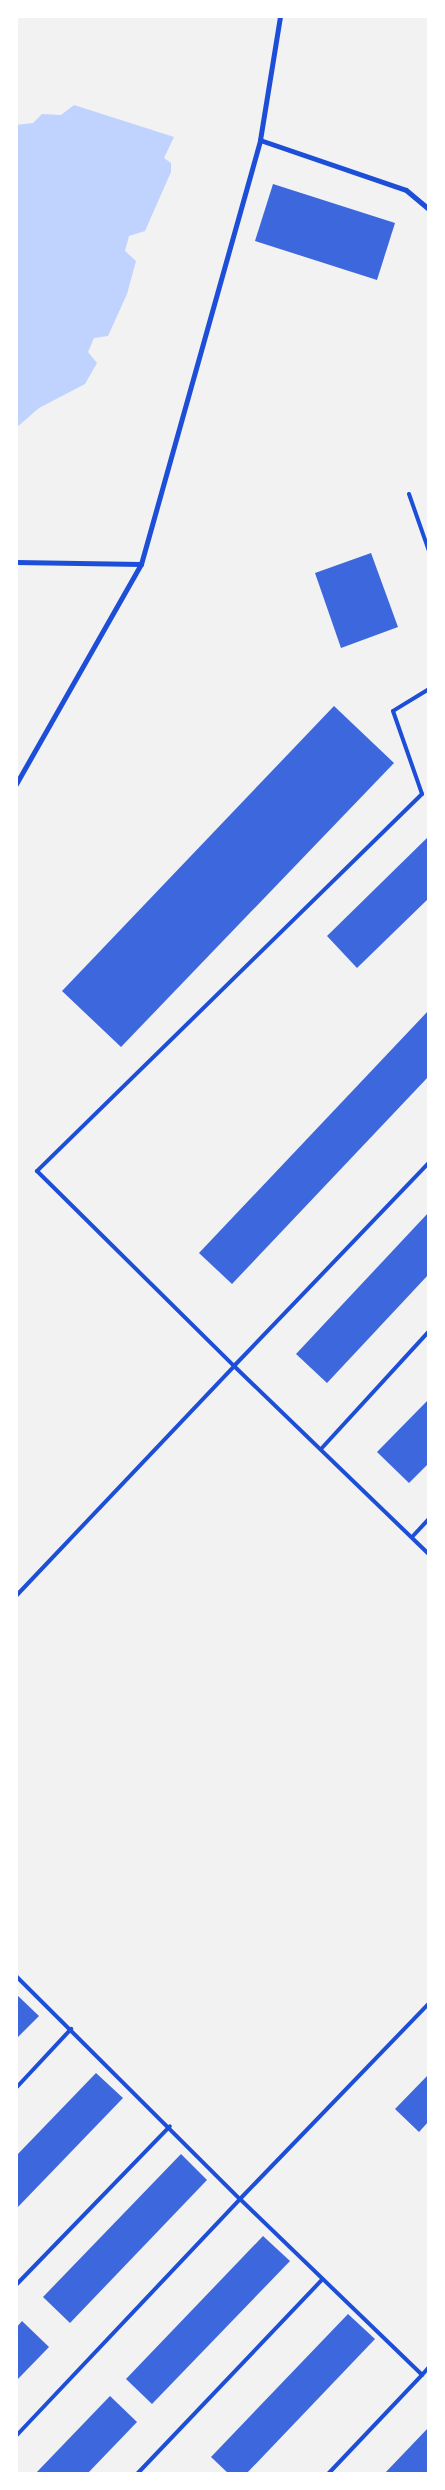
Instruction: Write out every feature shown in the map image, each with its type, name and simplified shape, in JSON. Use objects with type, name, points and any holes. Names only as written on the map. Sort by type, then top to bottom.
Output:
[{"type":"street","points":[[16,784],[141,564],[260,140],[280,16]]},
{"type":"street","points":[[260,140],[406,190],[429,209]]},
{"type":"street","points":[[16,562],[141,564]]},
{"type":"lane","points":[[409,494],[429,551]]},
{"type":"lane","points":[[429,689],[393,711],[422,794],[38,1171],[234,1366],[429,1554]]},
{"type":"lane","points":[[16,1596],[429,1162]]},
{"type":"lane","points":[[320,1449],[429,1331]]},
{"type":"lane","points":[[412,1537],[429,1520]]},
{"type":"lane","points":[[16,1586],[22,1591]]},
{"type":"lane","points":[[16,1976],[170,2126],[240,2199],[422,2375]]},
{"type":"lane","points":[[16,2436],[429,2003]]},
{"type":"lane","points":[[16,2088],[71,2029]]},
{"type":"lane","points":[[16,2284],[170,2126]]},
{"type":"lane","points":[[138,2474],[323,2279]]},
{"type":"lane","points":[[328,2474],[429,2367]]},
{"type":"water","points":[[74,105],[174,137],[164,158],[171,163],[171,172],[145,231],[129,236],[125,251],[136,261],[127,294],[108,336],[94,338],[88,352],[97,363],[85,384],[39,408],[16,428],[16,125],[33,123],[42,114],[61,115]]},
{"type":"building","points":[[273,184],[395,223],[377,280],[255,241]]},
{"type":"building","points":[[371,553],[398,627],[341,648],[315,573]]},
{"type":"building","points":[[334,706],[394,763],[121,1047],[62,991]]},
{"type":"building","points":[[429,836],[429,898],[357,968],[327,936]]},
{"type":"building","points":[[429,1010],[429,1076],[232,1284],[199,1253]]},
{"type":"building","points":[[429,1212],[429,1274],[327,1383],[296,1354]]},
{"type":"building","points":[[429,1399],[429,1463],[409,1483],[377,1452]]},
{"type":"building","points":[[16,1994],[39,2016],[16,2039]]},
{"type":"building","points":[[96,2073],[123,2098],[16,2209],[16,2156]]},
{"type":"building","points":[[429,2074],[429,2121],[419,2132],[395,2109]]},
{"type":"building","points":[[181,2154],[207,2180],[70,2323],[43,2297]]},
{"type":"building","points":[[263,2236],[290,2261],[152,2404],[126,2379]]},
{"type":"building","points":[[348,2314],[375,2339],[246,2474],[229,2474],[211,2457]]},
{"type":"building","points":[[22,2321],[49,2347],[16,2381],[16,2328]]},
{"type":"building","points":[[110,2396],[137,2422],[87,2474],[35,2474]]},
{"type":"building","points":[[429,2427],[429,2474],[384,2474]]}]
